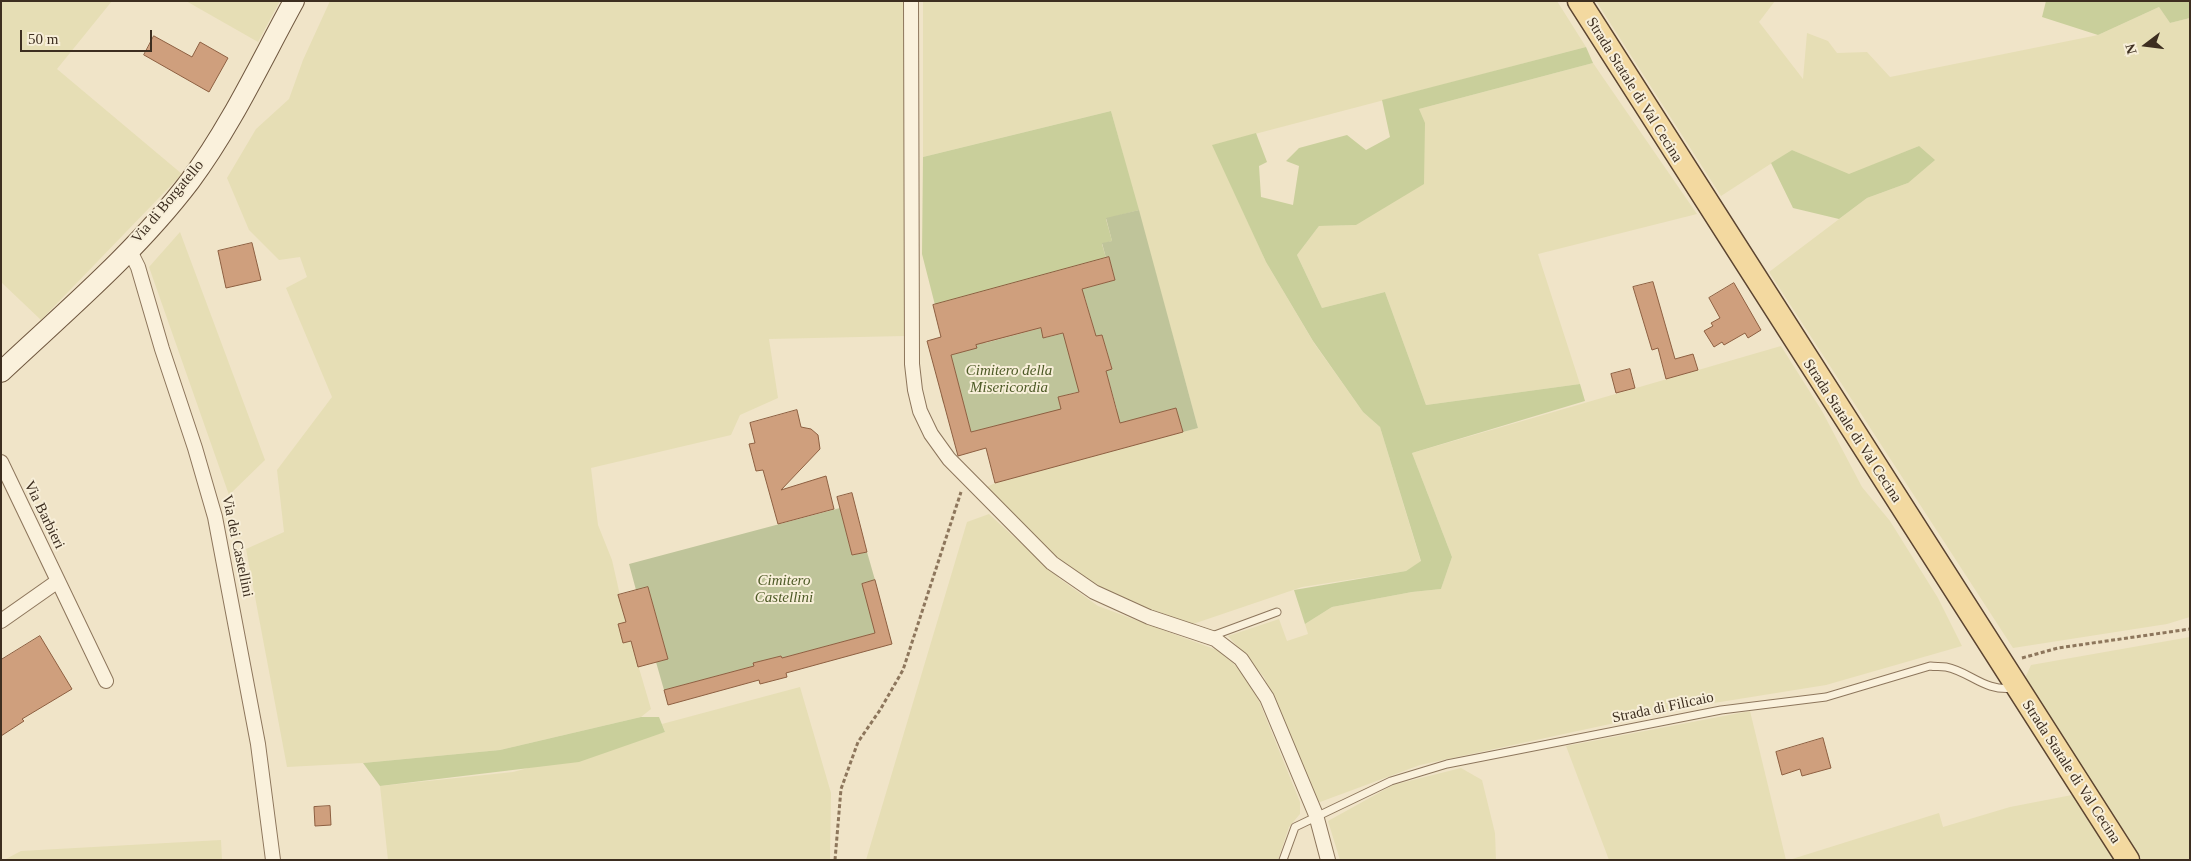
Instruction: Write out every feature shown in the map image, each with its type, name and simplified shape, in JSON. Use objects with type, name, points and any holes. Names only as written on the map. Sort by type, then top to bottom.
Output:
[{"type":"main road","name":"Via di Borgatello","points":[[1,372],[129,249],[168,208],[201,164],[294,1]]},
{"type":"main road","name":"Strada Statale di Val Cecina","points":[[1579,1],[2128,860]]},
{"type":"street","points":[[911,1],[912,364],[920,411],[931,434],[949,459],[967,478],[1040,551],[1072,578],[1118,604],[1210,637],[1241,659],[1268,698],[1316,815],[1328,860]]},
{"type":"street","name":"Via dei Castellini","points":[[129,249],[138,267],[159,342],[213,508],[258,744],[273,860]]},
{"type":"street","name":"Via Barbieri","points":[[1,462],[106,681]]},
{"type":"street","points":[[1,621],[58,582]]},
{"type":"lane","points":[[1210,637],[1277,612]]},
{"type":"lane","name":"Strada di Filicaio","points":[[1283,860],[1295,827],[1316,815],[1391,781],[1446,764],[1721,710],[1826,696],[1930,666],[1947,667],[1985,685],[2003,689],[2017,687]]},
{"type":"path","points":[[835,860],[841,789],[858,742],[880,710],[903,670],[967,478]]},
{"type":"path","points":[[2003,666],[2028,655],[2058,648],[2190,629]]},
{"type":"shaded area","points":[[1,1],[112,1],[57,69],[182,174],[41,320],[1,282]]},
{"type":"shaded area","points":[[186,1],[280,1],[258,42]]},
{"type":"shaded area","points":[[330,1],[904,1],[905,336],[769,339],[778,398],[740,415],[731,435],[591,468],[598,525],[612,560],[626,622],[618,625],[623,643],[631,641],[651,709],[641,717],[500,750],[363,763],[287,767],[246,549],[284,532],[277,470],[332,397],[286,288],[307,277],[300,257],[279,260],[249,230],[227,178],[256,129],[289,99],[303,60]]},
{"type":"shaded area","points":[[923,1],[1557,1],[1586,47],[1213,145],[1266,262],[1314,343],[1363,412],[1380,427],[1421,562],[1406,571],[1302,587],[1193,624],[1110,595],[1057,561],[985,488],[995,483],[1198,428],[1111,111],[923,157]]},
{"type":"shaded area","points":[[1596,1],[1775,1],[1759,22],[1803,79],[1807,33],[1828,41],[1837,53],[1867,52],[1890,77],[2098,35],[2159,7],[2170,23],[2190,18],[2190,617],[2167,624],[2013,648],[1769,272],[1867,198],[1908,183],[1919,146],[1849,175],[1792,150],[1721,196]]},
{"type":"shaded area","points":[[1593,63],[1697,214],[1538,254],[1580,384],[1426,405],[1385,292],[1322,308],[1297,255],[1319,226],[1356,225],[1419,109]]},
{"type":"shaded area","points":[[180,232],[265,460],[229,495],[149,267]]},
{"type":"shaded area","points":[[1781,346],[1822,411],[1862,487],[1890,521],[1938,598],[1962,646],[1826,685],[1689,707],[1420,765],[1320,802],[1313,799],[1264,677],[1228,636],[1279,619],[1287,641],[1308,634],[1305,624],[1332,607],[1412,592],[1441,589],[1452,557],[1412,453]]},
{"type":"shaded area","points":[[989,514],[1060,579],[1098,606],[1217,650],[1234,664],[1248,681],[1259,701],[1300,802],[1300,814],[1289,827],[1278,860],[866,860],[967,522]]},
{"type":"shaded area","points":[[2190,637],[2190,860],[2142,860],[2025,678],[2031,665]]},
{"type":"shaded area","points":[[800,687],[831,793],[830,860],[388,860],[380,786],[513,772],[665,732],[662,724]]},
{"type":"shaded area","points":[[1750,711],[1786,860],[1609,860],[1566,746]]},
{"type":"shaded area","points":[[1461,768],[1482,780],[1495,833],[1496,860],[1340,860],[1328,821],[1393,785]]},
{"type":"shaded area","points":[[2072,795],[2114,860],[1789,860],[1939,813],[1943,827],[2010,807]]},
{"type":"shaded area","points":[[221,840],[222,860],[4,860],[21,851]]},
{"type":"green space","points":[[2046,1],[2190,1],[2190,18],[2170,23],[2159,7],[2098,35],[2042,17]]},
{"type":"green space","points":[[1586,47],[1593,63],[1419,109],[1425,123],[1424,184],[1356,225],[1319,226],[1297,255],[1322,308],[1385,292],[1426,405],[1580,384],[1585,401],[1412,453],[1452,557],[1441,589],[1412,592],[1332,607],[1305,624],[1294,590],[1406,571],[1421,561],[1380,427],[1363,412],[1313,341],[1266,262],[1212,145],[1256,133],[1267,162],[1259,166],[1261,197],[1293,205],[1299,166],[1286,161],[1299,148],[1347,135],[1366,150],[1390,137],[1382,100]]},
{"type":"green space","points":[[1111,111],[1139,210],[1106,219],[1112,241],[1102,244],[1106,258],[935,305],[922,254],[923,157]]},
{"type":"green space","points":[[1919,146],[1935,160],[1908,183],[1867,198],[1839,219],[1793,208],[1771,163],[1792,150],[1849,174]]},
{"type":"green space","name":"Cimitero della Misericordia","points":[[1139,210],[1198,428],[1183,432],[1176,408],[1020,450],[1027,474],[1013,478],[999,425],[971,432],[962,398],[943,403],[941,395],[960,390],[951,355],[977,347],[971,329],[940,328],[1115,280],[1109,257],[1106,258],[1102,243],[1112,241],[1106,218]],"holes":[[[1085,298],[1096,336],[1102,335],[1112,368],[1106,371],[1117,410],[1011,438],[1061,409],[1058,397],[1081,391],[1068,350],[1065,333],[1044,338],[1041,328],[985,343],[980,326]]]},
{"type":"green space","name":"Cimitero Castellini","points":[[840,508],[852,555],[867,552],[875,580],[875,633],[782,658],[781,656],[754,663],[754,666],[664,690],[656,662],[668,659],[648,587],[636,590],[629,564]]},
{"type":"green space","points":[[641,717],[659,717],[665,732],[579,762],[380,786],[363,763],[500,750]]},
{"type":"building","points":[[154,36],[192,57],[200,42],[228,58],[209,92],[144,55]]},
{"type":"building","points":[[252,243],[261,280],[226,288],[218,251]]},
{"type":"building","points":[[1109,257],[1115,280],[1082,289],[1096,336],[1102,335],[1112,369],[1106,371],[1120,423],[1176,408],[1183,432],[995,483],[986,448],[958,456],[927,341],[941,337],[933,305]],"holes":[[[1041,328],[1043,338],[1063,333],[1079,392],[1058,397],[1061,409],[971,432],[951,355],[977,348],[976,345]]]},
{"type":"building","points":[[1653,282],[1675,359],[1693,354],[1698,370],[1666,379],[1658,348],[1652,350],[1633,287]]},
{"type":"building","points":[[1734,283],[1761,330],[1748,338],[1745,333],[1724,345],[1722,342],[1714,347],[1704,331],[1713,326],[1711,323],[1720,318],[1709,298]]},
{"type":"building","points":[[1630,369],[1635,388],[1616,393],[1611,374]]},
{"type":"building","points":[[797,410],[801,427],[811,429],[818,435],[820,449],[781,490],[826,476],[834,509],[778,524],[763,470],[756,471],[749,444],[755,443],[750,423]]},
{"type":"building","points":[[852,493],[867,552],[852,555],[837,497]]},
{"type":"building","points":[[875,580],[892,644],[786,673],[787,677],[760,684],[759,680],[668,705],[664,690],[754,666],[753,663],[781,656],[782,658],[875,633],[862,584]]},
{"type":"building","points":[[648,587],[668,659],[638,667],[631,641],[623,643],[618,624],[626,622],[618,595]]},
{"type":"building","points":[[40,636],[72,689],[22,719],[24,721],[1,736],[1,660]]},
{"type":"building","points":[[1823,738],[1831,768],[1802,776],[1800,769],[1782,775],[1776,752]]},
{"type":"building","points":[[330,806],[331,825],[315,826],[314,807]]}]
